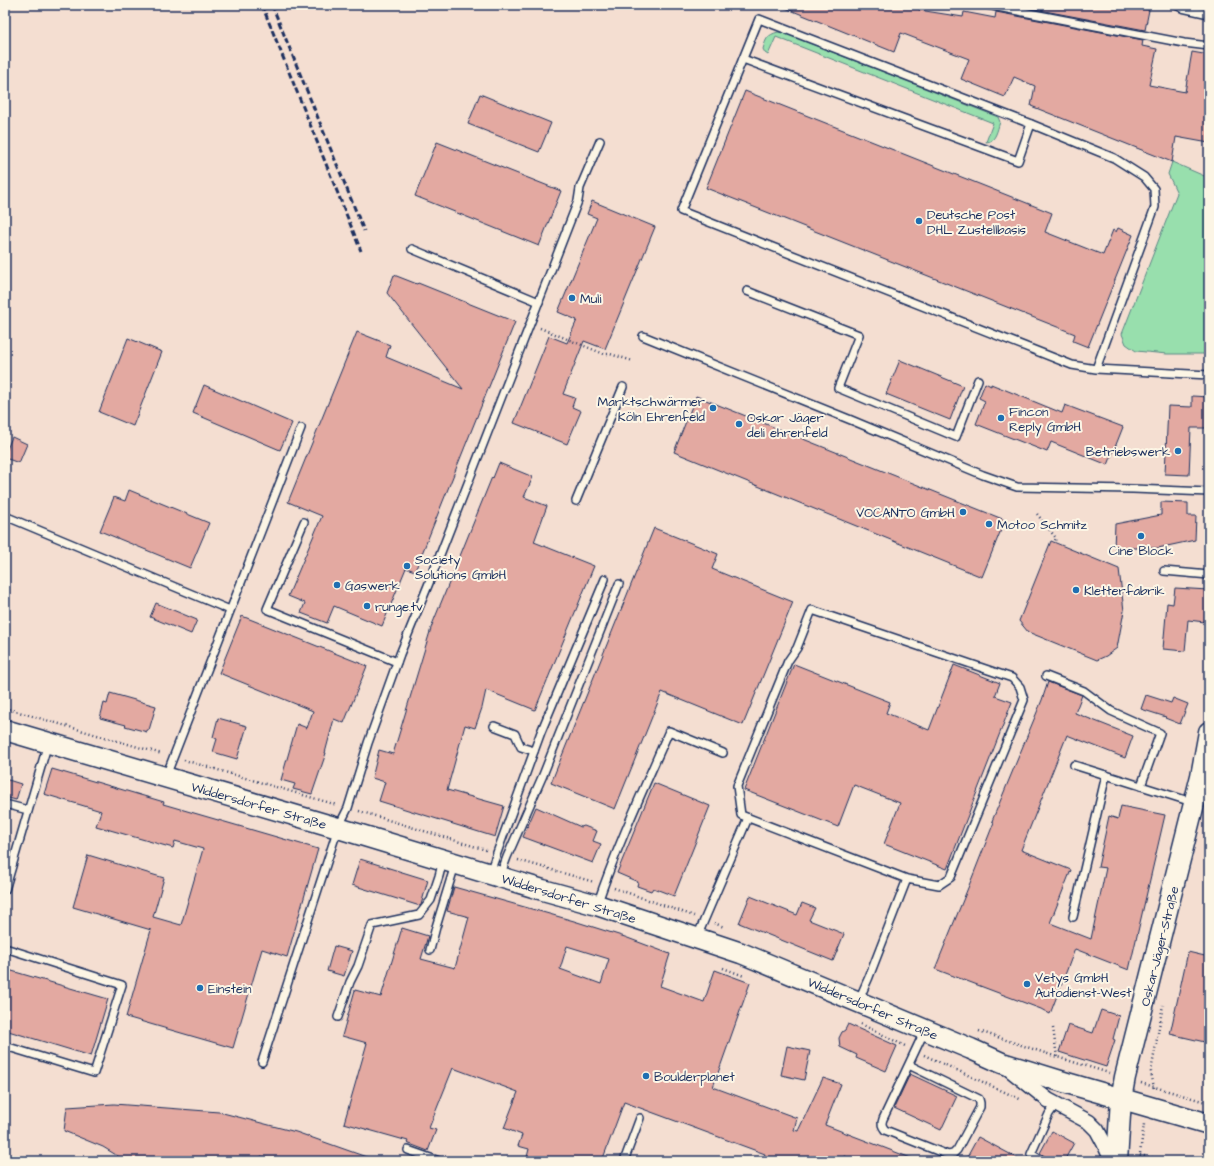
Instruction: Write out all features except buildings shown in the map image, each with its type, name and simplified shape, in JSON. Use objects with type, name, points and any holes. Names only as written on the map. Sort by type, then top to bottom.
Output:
[{"type":"main road","name":"Widdersdorfer Straße","points":[[5,730],[597,905],[741,953],[1002,1063],[1122,1099],[1148,1119],[1209,1124]]},
{"type":"main road","name":"Oskar-Jäger-Straße","points":[[1117,1161],[1125,1078],[1195,803],[1209,732]]},
{"type":"street","points":[[1002,1063],[1048,1100],[1053,1109],[1089,1122],[1097,1130],[1112,1161]]},
{"type":"lane","points":[[987,5],[1176,42],[1209,46]]},
{"type":"lane","points":[[1176,5],[1182,8],[1209,14]]},
{"type":"lane","points":[[1096,369],[1155,207],[1154,189],[1144,177],[1114,158],[1031,124],[759,19],[681,211],[1072,364],[1096,369],[1209,375]]},
{"type":"lane","points":[[743,59],[1018,161],[1031,124]]},
{"type":"lane","points":[[262,1062],[338,828],[348,808],[368,743],[397,662],[539,302],[578,201],[580,188],[600,141]]},
{"type":"lane","points":[[412,249],[539,302]]},
{"type":"lane","points":[[748,292],[859,335],[838,388],[956,437],[978,380]]},
{"type":"lane","points":[[643,336],[983,475],[1017,487],[1209,492]]},
{"type":"lane","points":[[576,501],[623,387]]},
{"type":"lane","points":[[165,777],[301,428]]},
{"type":"lane","points":[[5,516],[230,610]]},
{"type":"lane","points":[[304,522],[267,609],[397,662]]},
{"type":"lane","points":[[1164,572],[1209,575]]},
{"type":"lane","points":[[494,875],[534,751],[605,579]]},
{"type":"lane","points":[[494,875],[507,856],[543,775],[619,584]]},
{"type":"lane","points":[[812,610],[1012,678],[1020,687],[1024,700],[951,878],[938,885],[907,879],[741,815],[738,786],[788,661],[797,648],[812,610]]},
{"type":"lane","points":[[1046,676],[1084,691],[1111,711],[1160,733],[1141,786]]},
{"type":"lane","points":[[494,726],[515,734],[520,747],[534,751]]},
{"type":"lane","points":[[597,905],[634,810],[669,731],[723,753]]},
{"type":"lane","points":[[5,890],[48,743]]},
{"type":"lane","points":[[1074,765],[1195,803]]},
{"type":"lane","points":[[1073,917],[1106,775]]},
{"type":"lane","points":[[5,804],[28,810]]},
{"type":"lane","points":[[697,939],[748,818]]},
{"type":"lane","points":[[430,950],[449,862]]},
{"type":"lane","points":[[338,1017],[350,982],[358,966],[372,924],[419,915],[431,900],[439,876],[449,862]]},
{"type":"lane","points":[[858,1002],[907,879]]},
{"type":"lane","points":[[5,948],[122,985],[94,1073],[5,1046]]},
{"type":"lane","points":[[909,1065],[979,1099],[980,1107],[957,1150],[953,1154],[948,1155],[885,1130],[881,1123],[925,1030]]},
{"type":"lane","points":[[1043,1161],[1031,1154],[1053,1109]]},
{"type":"lane","points":[[624,1161],[640,1118]]},
{"type":"lane","points":[[408,1150],[439,1161]]},
{"type":"path","points":[[530,324],[604,354],[610,354],[633,361]]},
{"type":"path","points":[[1037,514],[1056,538],[1054,543]]},
{"type":"path","points":[[717,966],[746,976]]},
{"type":"path","points":[[1138,1161],[1154,1087],[1151,1072],[1164,1004]]},
{"type":"path","points":[[857,1022],[915,1051],[1020,1099],[1053,1109]]},
{"type":"path","points":[[1053,1028],[1057,1057]]},
{"type":"path","points":[[1022,1046],[1023,1042]]},
{"type":"path","points":[[945,1065],[947,1059]]},
{"type":"path","points":[[1120,1120],[1148,1119]]},
{"type":"path","points":[[1140,1155],[1165,1161]]},
{"type":"shaded area","points":[[5,5],[1209,5],[1209,1161],[5,1161]]},
{"type":"green space","points":[[778,32],[784,33],[998,117],[1000,122],[996,135],[992,140],[986,142],[993,123],[776,37],[768,55],[763,49],[765,43],[769,36]]},
{"type":"green space","points":[[1172,162],[1209,178],[1209,354],[1167,354],[1136,351],[1126,344],[1122,334],[1177,193],[1168,174]]},
{"type":"railway","points":[[262,5],[361,251]]},
{"type":"railway","points":[[272,5],[364,231]]},
{"type":"place","name":"Deutsche Post DHL Zustellbasis","points":[[919,221]]},
{"type":"place","name":"Muli","points":[[572,298]]},
{"type":"place","name":"Marktschwärmer Köln Ehrenfeld","points":[[713,408]]},
{"type":"place","name":"Fincon Reply GmbH","points":[[1001,418]]},
{"type":"place","name":"Oskar Jäger deli ehrenfeld","points":[[739,424]]},
{"type":"place","name":"Betriebswerk","points":[[1178,451]]},
{"type":"place","name":"VOCANTO GmbH","points":[[963,512]]},
{"type":"place","name":"Motoo Schmitz","points":[[989,524]]},
{"type":"place","name":"Cine Block","points":[[1141,536]]},
{"type":"place","name":"Society Solutions GmbH","points":[[407,566]]},
{"type":"place","name":"Gaswerk","points":[[337,585]]},
{"type":"place","name":"Kletterfabrik","points":[[1076,590]]},
{"type":"place","name":"runge.tv","points":[[367,606]]},
{"type":"place","name":"Vetys GmbH Autodienst-West","points":[[1027,984]]},
{"type":"place","name":"Einstein","points":[[200,988]]},
{"type":"place","name":"Boulderplanet","points":[[646,1076]]}]
